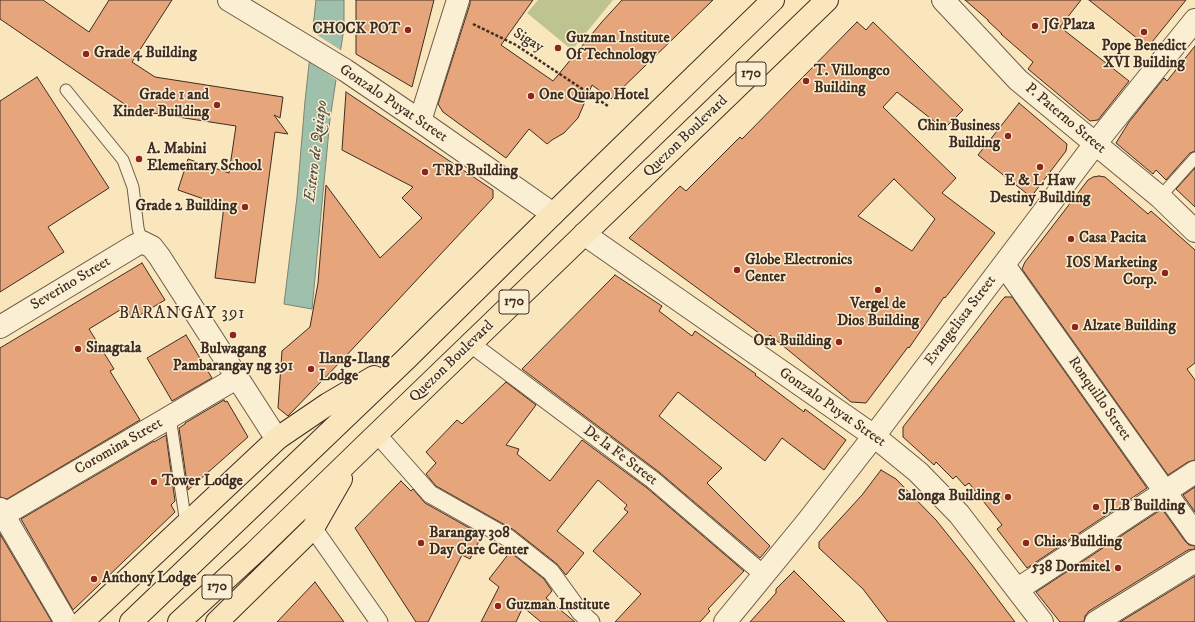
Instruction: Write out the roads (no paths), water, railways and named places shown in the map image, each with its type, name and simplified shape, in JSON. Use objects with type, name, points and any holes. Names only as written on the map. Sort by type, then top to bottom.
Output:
[{"type":"main road","name":"170","points":[[131,622],[406,358],[773,0]]},
{"type":"main road","name":"Quezon Boulevard","points":[[179,622],[254,553],[827,0]]},
{"type":"main road","points":[[82,622],[278,438],[328,404],[406,358]]},
{"type":"main road","points":[[217,622],[313,528],[354,456]]},
{"type":"street","name":"Gonzalo Puyat Street","points":[[229,0],[345,70],[553,214]]},
{"type":"street","name":"P. Paterno Street","points":[[943,0],[1018,80],[1160,197],[1195,230]]},
{"type":"street","points":[[420,121],[456,7]]},
{"type":"street","name":"Evangelista Street","points":[[726,622],[874,436],[1095,144],[1195,20]]},
{"type":"street","name":"Gonzalo Puyat Street","points":[[584,234],[874,436],[918,472],[959,514],[1042,622]]},
{"type":"street","points":[[142,242],[152,247],[159,256],[271,430],[278,438]]},
{"type":"street","name":"Severino Street","points":[[0,327],[142,242]]},
{"type":"street","name":"Ronquillo Street","points":[[1004,265],[1195,534]]},
{"type":"street","name":"De la Fe Street","points":[[471,344],[653,480],[764,574]]},
{"type":"street","name":"Coromina Street","points":[[1,514],[238,378]]},
{"type":"street","points":[[377,434],[430,494],[508,538],[551,572],[580,612],[592,622]]},
{"type":"street","points":[[1018,589],[1195,472]]},
{"type":"street","points":[[1,514],[66,622]]},
{"type":"street","points":[[313,528],[379,622]]},
{"type":"street","points":[[1096,622],[1195,561]]},
{"type":"lane","points":[[66,90],[123,160],[133,187],[138,228],[142,242]]},
{"type":"lane","points":[[1160,197],[1195,158]]},
{"type":"lane","points":[[170,417],[186,524]]},
{"type":"water","name":"Estero de Quiapo","points":[[316,0],[344,0],[344,28],[330,119],[312,309],[284,304],[297,197],[305,101]]},
{"type":"place","name":"JG Plaza","points":[[1035,26]]},
{"type":"place","name":"CHOCK POT","points":[[408,30]]},
{"type":"place","name":"Pope Benedict XVI Building","points":[[1144,32]]},
{"type":"place","name":"Guzman Institute Of Technology","points":[[558,48]]},
{"type":"place","name":"Grade 4 Building","points":[[86,54]]},
{"type":"place","name":"T. Villongco Building","points":[[806,81]]},
{"type":"place","name":"One Quiapo Hotel","points":[[531,96]]},
{"type":"place","name":"Grade 1 and Kinder Building","points":[[217,105]]},
{"type":"place","name":"Chin Business Building","points":[[1008,136]]},
{"type":"place","name":"A. Mabini Elementary School","points":[[139,159]]},
{"type":"place","name":"E & L Haw Destiny Building","points":[[1040,167]]},
{"type":"place","name":"TRP Building","points":[[425,172]]},
{"type":"place","name":"Grade 2 Building","points":[[245,207]]},
{"type":"place","name":"Casa Pacita","points":[[1071,239]]},
{"type":"place","name":"Globe Electronics Center","points":[[737,270]]},
{"type":"place","name":"IOS Marketing Corp.","points":[[1165,273]]},
{"type":"place","name":"Vergel de Dios Building","points":[[878,290]]},
{"type":"place","name":"Alzate Building","points":[[1075,327]]},
{"type":"place","name":"Bulwagang Pambarangay ng 391","points":[[233,335]]},
{"type":"place","name":"Ora Building","points":[[839,342]]},
{"type":"place","name":"Sinagtala","points":[[78,349]]},
{"type":"place","name":"Ilang-Ilang Lodge","points":[[311,369]]},
{"type":"place","name":"Tower Lodge","points":[[154,482]]},
{"type":"place","name":"Salonga Building","points":[[1008,497]]},
{"type":"place","name":"JLB Building","points":[[1096,507]]},
{"type":"place","name":"Barangay 308 Day Care Center","points":[[421,543]]},
{"type":"place","name":"Chias Building","points":[[1026,543]]},
{"type":"place","name":"538 Dormitel","points":[[1118,568]]},
{"type":"place","name":"Anthony Lodge","points":[[94,579]]},
{"type":"place","name":"Guzman Institute","points":[[498,606]]},
{"type":"district","name":"BARANGAY 391","points":[[182,314]]}]
